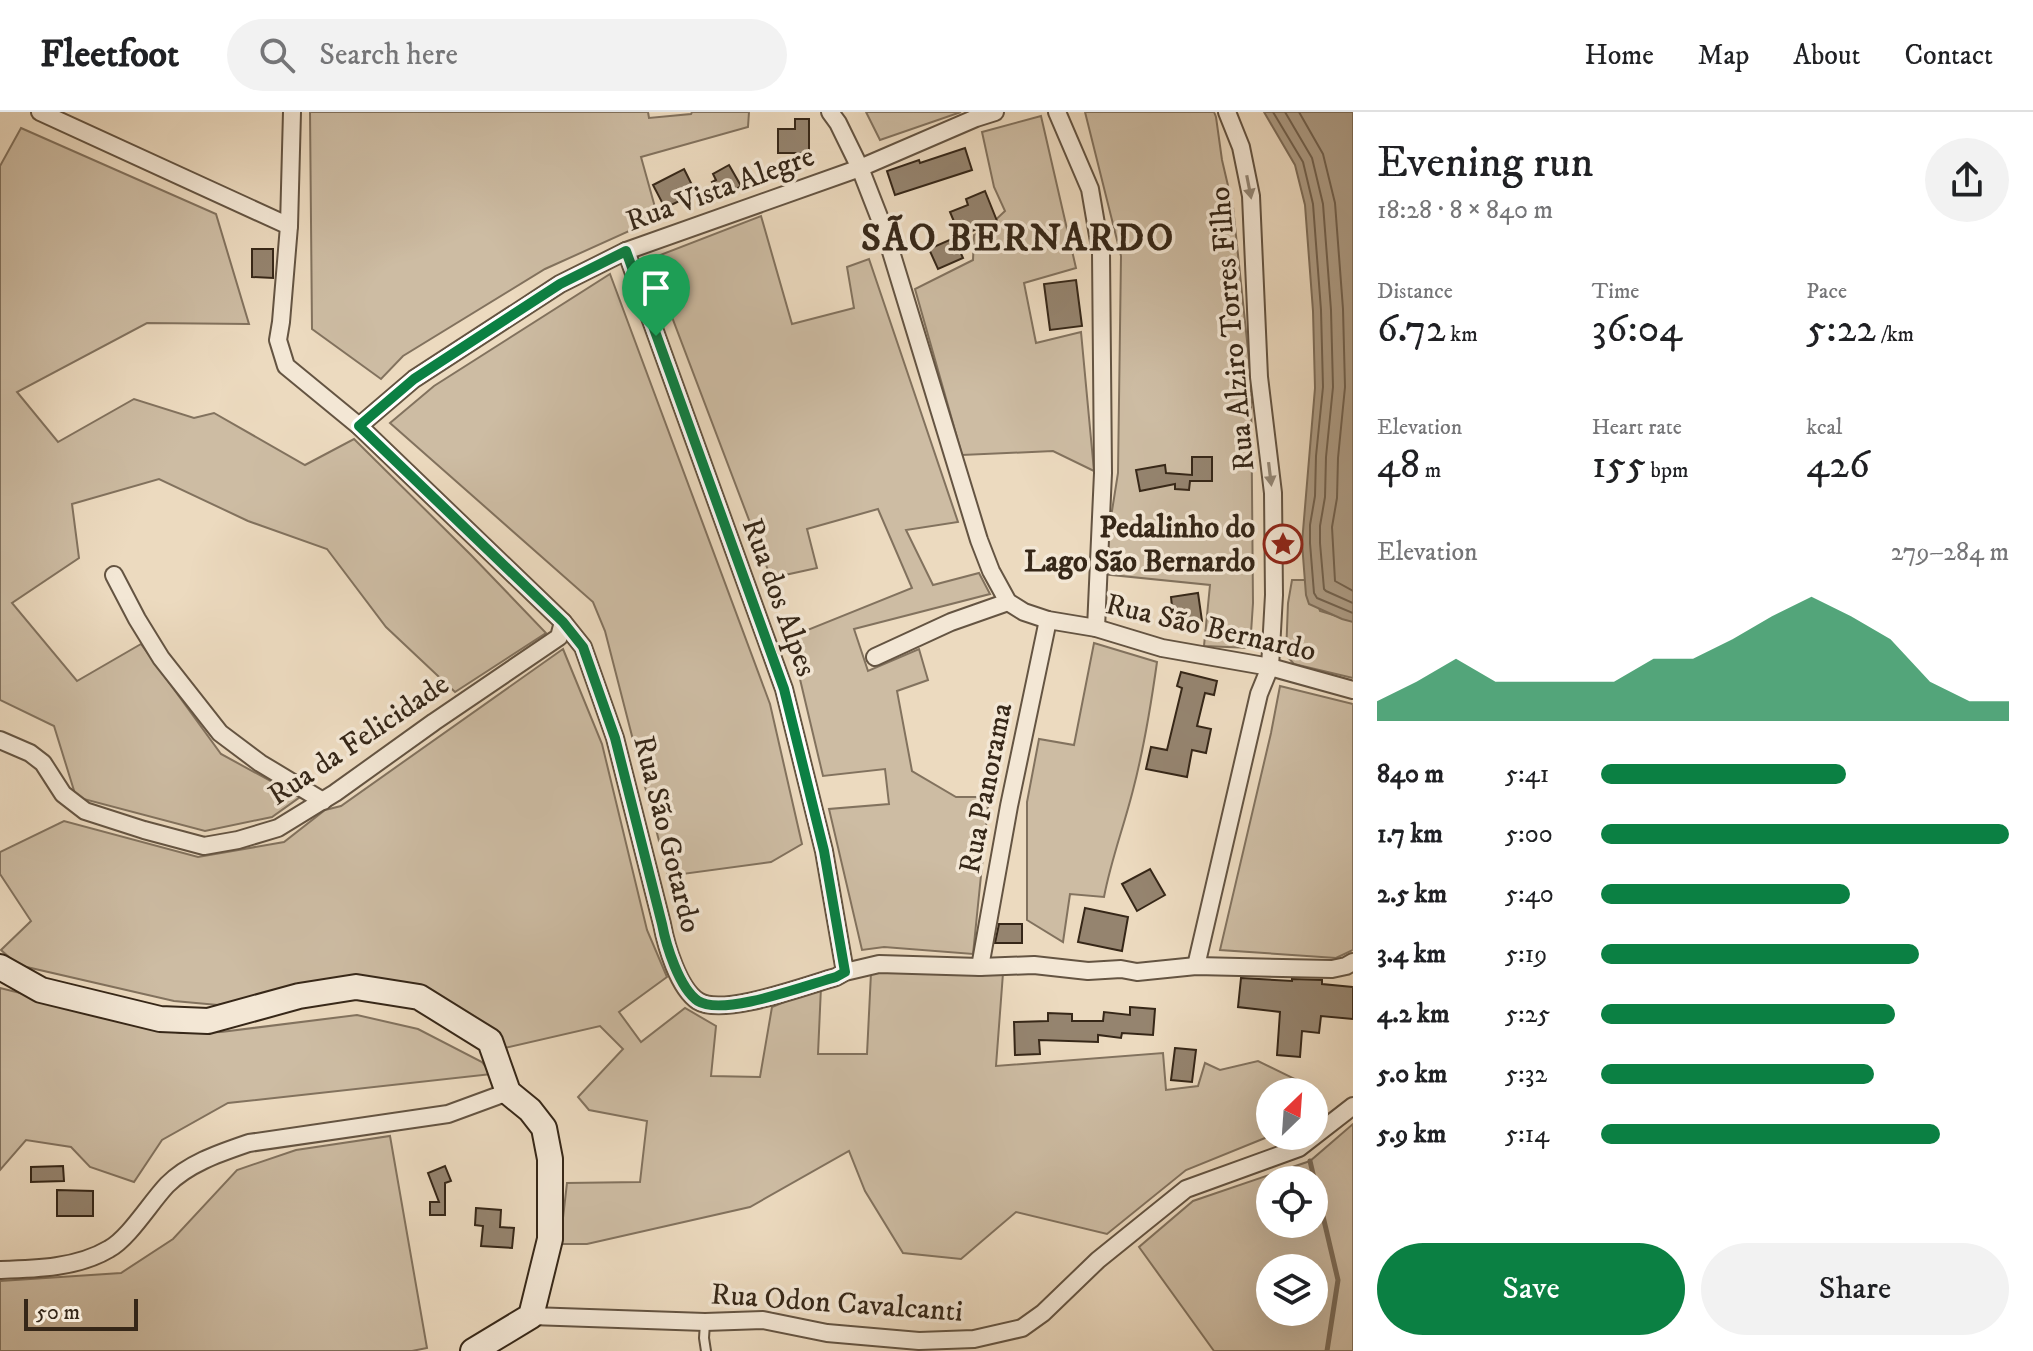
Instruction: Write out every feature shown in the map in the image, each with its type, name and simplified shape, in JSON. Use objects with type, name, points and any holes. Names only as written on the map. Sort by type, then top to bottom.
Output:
[{"type":"street","points":[[40,112],[289,226]]},
{"type":"street","name":"Rua São Gotardo","points":[[292,112],[289,226],[278,340],[286,366],[359,426],[563,622],[583,647],[610,725],[655,893],[665,943],[675,968],[699,1002],[741,1003],[879,964],[1034,965],[1137,972],[1196,966],[1332,969],[1353,962]]},
{"type":"street","points":[[830,112],[860,168],[885,232],[979,540],[1008,602],[951,622],[875,657]]},
{"type":"street","name":"Rua Vista Alegre","points":[[359,426],[414,379],[560,284],[626,251],[860,168],[995,112]]},
{"type":"street","points":[[1057,112],[1090,189],[1101,253],[1103,473],[1096,628]]},
{"type":"street","name":"Rua Alziro Torres Filho","points":[[1196,966],[1259,694],[1270,667],[1274,595],[1273,493],[1259,377],[1251,196],[1241,147],[1227,112]]},
{"type":"street","name":"Rua dos Alpes","points":[[626,251],[784,689],[824,851],[845,972]]},
{"type":"street","points":[[114,575],[161,658],[220,733],[260,763],[323,801]]},
{"type":"street","name":"Rua São Bernardo","points":[[1008,602],[1024,612],[1048,620],[1096,628],[1162,648],[1270,667],[1353,690]]},
{"type":"street","name":"Rua Panorama","points":[[980,967],[1009,806],[1048,620]]},
{"type":"street","name":"Rua da Felicidade","points":[[0,740],[30,753],[43,763],[63,794],[85,811],[204,846],[238,840],[278,828],[323,801],[559,637],[563,622]]},
{"type":"street","points":[[0,967],[41,990],[160,1019],[208,1021],[299,996],[356,987],[419,997],[490,1041],[508,1092],[530,1110],[544,1128],[550,1159],[550,1239],[531,1316],[473,1351]]},
{"type":"street","points":[[0,1270],[77,1263],[107,1250],[121,1241],[178,1175],[236,1147],[448,1114],[508,1092]]},
{"type":"street","name":"Rua Odon Cavalcanti","points":[[531,1316],[705,1322],[763,1320],[918,1346],[974,1339],[1022,1328],[1043,1313],[1098,1260],[1186,1189],[1299,1148],[1353,1106]]},
{"type":"lane","points":[[705,1322],[706,1351]]},
{"type":"shaded area","points":[[310,112],[648,112],[649,118],[692,112],[749,112],[748,127],[641,157],[658,218],[545,269],[403,356],[381,379],[312,329]]},
{"type":"shaded area","points":[[866,112],[961,112],[880,140]]},
{"type":"shaded area","points":[[1085,112],[1214,112],[1216,117],[1233,207],[1251,379],[1253,603],[1250,648],[1204,646],[1210,585],[1102,574],[1118,473],[1121,256]]},
{"type":"shaded area","points":[[1041,116],[1076,268],[1024,283],[1036,343],[1081,332],[1094,471],[1053,451],[962,455],[915,289],[973,260],[974,235],[987,228],[1005,211],[994,187],[982,132]]},
{"type":"shaded area","points":[[21,128],[216,214],[249,324],[147,323],[17,392],[58,442],[134,399],[194,418],[214,413],[305,465],[354,439],[546,633],[455,692],[386,627],[327,549],[248,521],[159,479],[72,504],[79,558],[12,603],[77,681],[141,644],[221,754],[300,797],[272,817],[205,831],[76,797],[54,726],[0,700],[0,166]]},
{"type":"shaded area","points":[[761,216],[792,324],[854,308],[847,267],[869,259],[958,522],[906,530],[933,585],[979,573],[990,594],[854,629],[868,671],[919,649],[928,680],[897,691],[912,771],[956,797],[989,797],[973,954],[884,947],[862,950],[829,809],[889,804],[885,769],[823,776],[790,637],[912,588],[878,509],[807,529],[817,568],[771,578],[650,259]]},
{"type":"shaded area","points":[[610,274],[770,704],[802,844],[771,862],[668,876],[605,631],[593,602],[390,423],[434,386]]},
{"type":"shaded area","points":[[1292,580],[1310,580],[1320,611],[1353,621],[1353,678],[1294,664],[1286,655]]},
{"type":"shaded area","points":[[1094,643],[1157,662],[1141,758],[1104,897],[1070,894],[1063,942],[1027,920],[1027,802],[1039,739],[1074,745]]},
{"type":"shaded area","points":[[563,649],[602,744],[647,930],[667,977],[619,1012],[641,1042],[685,1008],[716,1026],[711,1076],[760,1077],[772,1007],[821,987],[818,1054],[867,1054],[871,973],[1003,973],[996,1066],[1163,1053],[1166,1090],[1198,1086],[1205,1063],[1220,1070],[1258,1061],[1293,1078],[1256,1078],[1256,1142],[1186,1170],[1107,1234],[1016,1212],[961,1259],[903,1253],[865,1191],[849,1151],[750,1207],[587,1244],[560,1244],[567,1183],[640,1182],[647,1121],[589,1110],[578,1097],[623,1049],[600,1026],[505,1048],[496,1037],[422,990],[294,988],[218,1005],[174,1001],[18,965],[1,950],[31,921],[0,874],[0,852],[64,821],[198,857],[284,842],[325,810],[341,806]]},
{"type":"shaded area","points":[[1280,686],[1353,704],[1353,950],[1336,958],[1220,950]]},
{"type":"shaded area","points":[[0,988],[180,1033],[221,1032],[357,1015],[418,1029],[482,1062],[492,1074],[228,1103],[162,1140],[134,1182],[90,1167],[71,1147],[26,1140],[0,1170]]},
{"type":"shaded area","points":[[1353,1124],[1353,1351],[1214,1351],[1139,1247],[1193,1201],[1256,1179],[1256,1238],[1328,1238],[1328,1166],[1295,1166],[1328,1150],[1328,1146]]},
{"type":"shaded area","points":[[390,1136],[427,1348],[412,1351],[0,1351],[0,1281],[121,1273],[173,1239],[237,1170],[296,1150]]},
{"type":"water","points":[[1264,112],[1353,112],[1353,622],[1309,604],[1306,595],[1302,543],[1315,388],[1305,205],[1295,165]]},
{"type":"building","points":[[795,119],[809,119],[809,153],[778,153],[778,129],[795,129]]},
{"type":"building","points":[[965,148],[972,170],[895,195],[887,171]]},
{"type":"building","points":[[729,165],[741,186],[721,198],[712,182],[716,180],[713,174]]},
{"type":"building","points":[[684,169],[696,193],[665,208],[653,185]]},
{"type":"building","points":[[985,191],[997,221],[960,236],[950,212],[968,205],[966,199]]},
{"type":"building","points":[[954,238],[963,258],[938,269],[929,249]]},
{"type":"building","points":[[252,249],[273,249],[273,278],[252,277]]},
{"type":"building","points":[[1076,280],[1082,326],[1050,330],[1044,284]]},
{"type":"building","points":[[1192,457],[1212,457],[1212,481],[1190,481],[1189,490],[1175,489],[1175,484],[1140,491],[1136,470],[1165,465],[1166,473],[1192,475]]},
{"type":"building","points":[[1198,593],[1202,621],[1174,625],[1171,597]]},
{"type":"building","points":[[1181,672],[1217,681],[1214,695],[1205,693],[1197,726],[1211,729],[1206,753],[1192,750],[1187,777],[1146,769],[1151,747],[1167,750],[1182,688],[1177,686]]},
{"type":"building","points":[[1150,869],[1165,895],[1137,911],[1122,884]]},
{"type":"building","points":[[1085,908],[1128,917],[1122,951],[1078,942]]},
{"type":"building","points":[[999,924],[1022,924],[1022,943],[995,943]]},
{"type":"building","points":[[1241,978],[1322,980],[1322,984],[1353,987],[1353,1019],[1321,1016],[1319,1033],[1302,1031],[1300,1057],[1277,1055],[1280,1012],[1238,1007]]},
{"type":"building","points":[[1130,1007],[1155,1009],[1153,1035],[1122,1033],[1121,1038],[1098,1035],[1098,1042],[1039,1040],[1040,1054],[1015,1055],[1014,1022],[1048,1021],[1048,1013],[1072,1014],[1072,1021],[1103,1021],[1104,1012],[1130,1015]]},
{"type":"building","points":[[1175,1048],[1196,1050],[1192,1082],[1171,1080]]},
{"type":"building","points":[[63,1166],[64,1181],[31,1182],[31,1167]]},
{"type":"building","points":[[445,1166],[451,1181],[445,1183],[445,1215],[430,1215],[430,1202],[439,1202],[428,1173]]},
{"type":"building","points":[[57,1190],[93,1191],[93,1216],[57,1216]]},
{"type":"building","points":[[476,1208],[501,1210],[500,1227],[514,1228],[512,1248],[481,1246],[483,1226],[475,1225]]},
{"type":"waterway","points":[[1310,1161],[1338,1280],[1327,1351]]},
{"type":"place","name":"Pedalinho do Lago São Bernardo","points":[[1283,544]]},
{"type":"district","name":"SÃO BERNARDO","points":[[1018,237]]},
{"type":"route","points":[[626,251],[656,336],[784,689],[824,851],[845,972],[741,1003],[718,1005],[699,1002],[675,968],[665,943],[615,738],[583,647],[563,622],[359,426],[414,379],[560,284],[626,251]]}]
